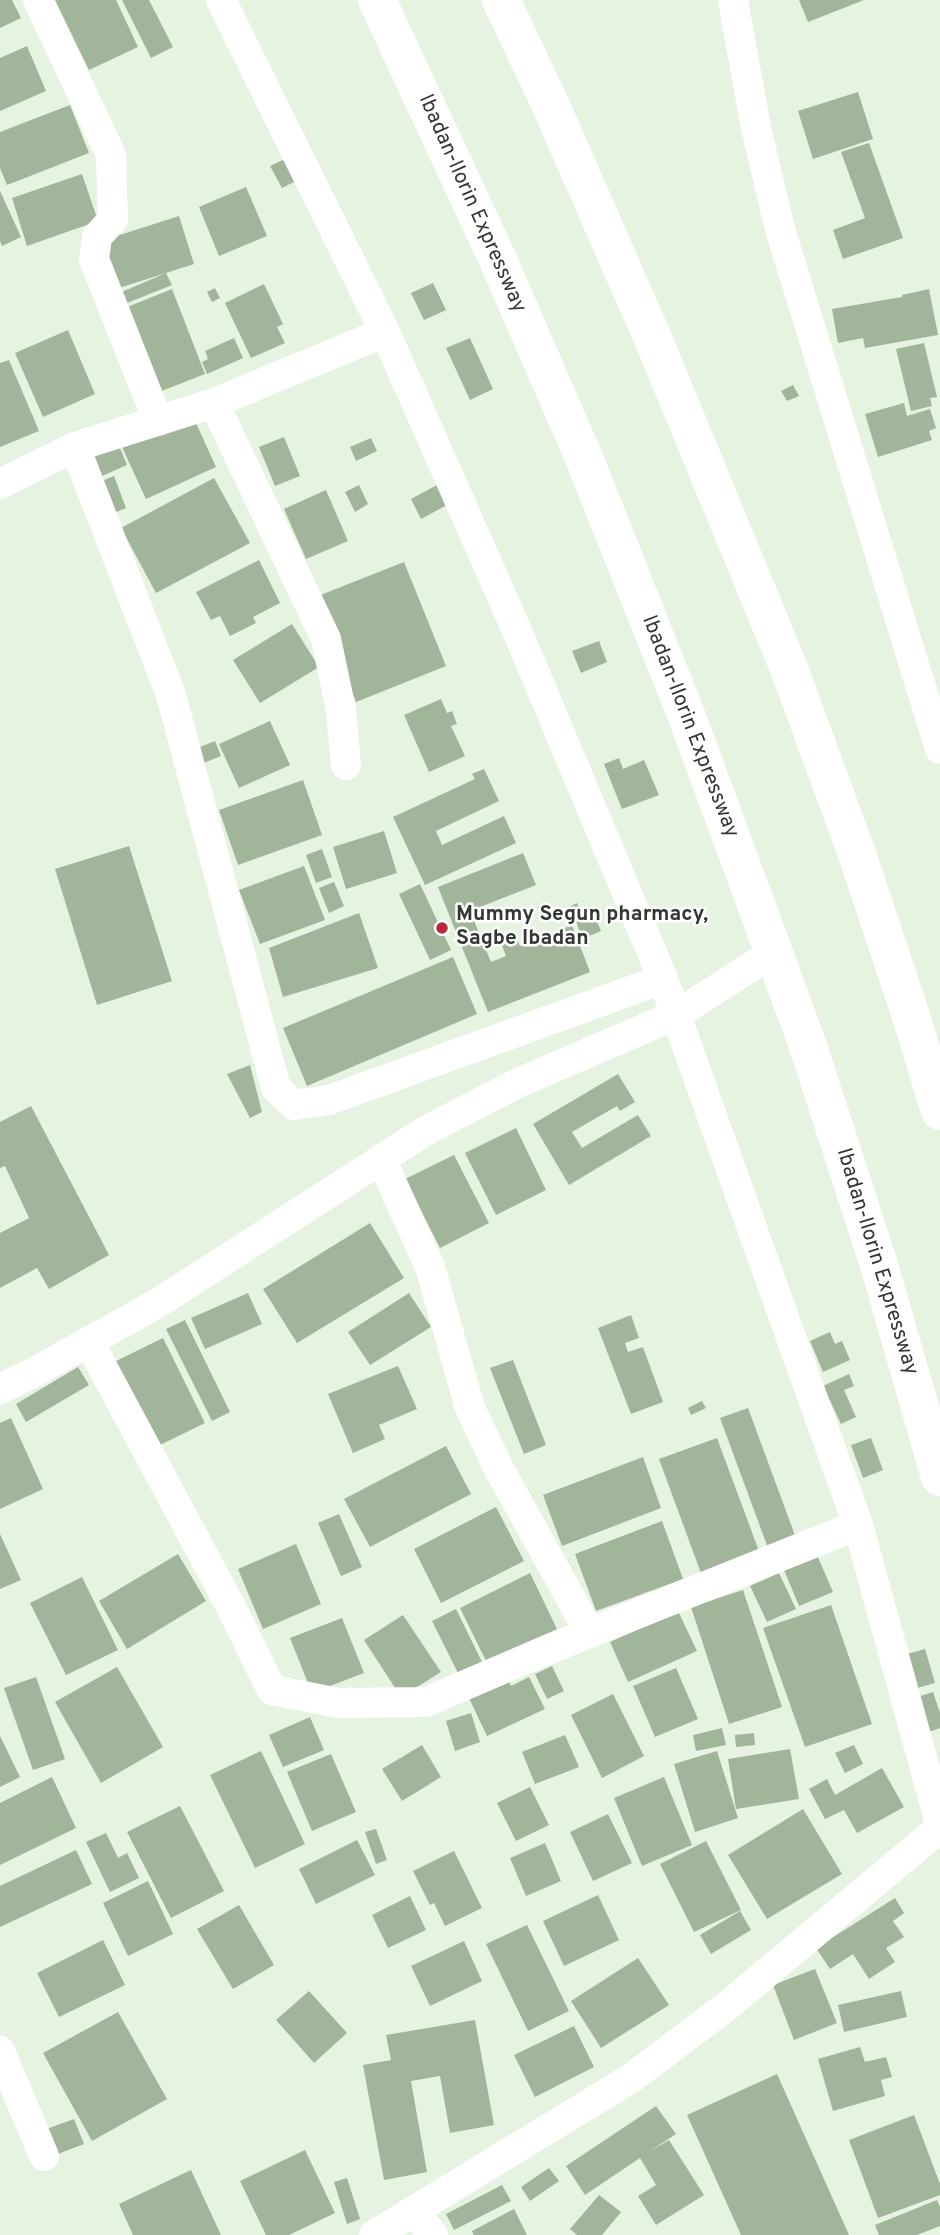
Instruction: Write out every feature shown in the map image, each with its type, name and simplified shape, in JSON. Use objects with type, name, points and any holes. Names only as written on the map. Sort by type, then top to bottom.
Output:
[{"type":"highway","name":"Ibadan-Ilorin Expressway","points":[[377,0],[498,260],[584,458],[687,717],[807,1044],[879,1265],[940,1477]]},
{"type":"highway","points":[[501,0],[551,106],[654,341],[790,671],[858,857],[940,1111]]},
{"type":"street","points":[[38,0],[111,155],[113,219],[97,236],[94,259],[158,421]]},
{"type":"street","points":[[221,0],[385,332],[518,633],[663,979],[858,1525],[940,1825],[727,2006],[630,2079],[374,2235]]},
{"type":"street","points":[[733,0],[756,128],[780,229],[940,749]]},
{"type":"street","points":[[0,484],[75,447],[214,403],[385,332]]},
{"type":"street","points":[[214,403],[326,639],[341,710],[346,765]]},
{"type":"street","points":[[75,447],[171,695],[276,1088],[294,1105],[329,1100],[663,979]]},
{"type":"street","points":[[0,1388],[159,1303],[426,1130],[518,1083],[676,1015],[774,952]]},
{"type":"street","points":[[381,1159],[430,1267],[470,1408],[500,1471],[590,1633]]},
{"type":"street","points":[[89,1342],[230,1605],[272,1690],[339,1703],[426,1702],[858,1525]]},
{"type":"street","points":[[0,2052],[44,2156]]},
{"type":"street","points":[[414,2211],[433,2235]]},
{"type":"building","points":[[0,0],[12,0],[21,18],[0,28]]},
{"type":"building","points":[[55,0],[116,0],[138,47],[89,70]]},
{"type":"building","points":[[122,0],[149,0],[173,47],[151,58]]},
{"type":"building","points":[[799,0],[864,0],[808,22]]},
{"type":"building","points":[[27,46],[46,91],[0,111],[0,58]]},
{"type":"building","points":[[858,92],[873,139],[813,159],[798,111]]},
{"type":"building","points":[[70,105],[89,153],[7,185],[0,168],[0,132]]},
{"type":"building","points":[[869,143],[903,238],[843,259],[833,230],[865,218],[841,152]]},
{"type":"building","points":[[285,159],[296,181],[282,188],[270,166]]},
{"type":"building","points":[[82,174],[98,221],[27,246],[12,198]]},
{"type":"building","points":[[246,187],[267,236],[219,256],[199,207]]},
{"type":"building","points":[[0,191],[21,237],[2,246],[0,241]]},
{"type":"building","points":[[179,216],[194,264],[116,289],[101,241]]},
{"type":"building","points":[[166,273],[172,285],[122,305],[117,294]]},
{"type":"building","points":[[433,283],[446,310],[424,320],[411,293]]},
{"type":"building","points":[[264,284],[283,324],[277,327],[285,343],[251,358],[225,303]]},
{"type":"building","points":[[215,288],[220,298],[212,302],[207,292]]},
{"type":"building","points":[[172,289],[205,374],[154,394],[120,310]]},
{"type":"building","points":[[929,289],[938,335],[865,348],[863,338],[838,343],[832,309],[902,297]]},
{"type":"building","points":[[68,330],[95,394],[43,417],[15,353]]},
{"type":"building","points":[[234,338],[243,358],[207,374],[202,362],[208,359],[205,351]]},
{"type":"building","points":[[470,338],[493,389],[470,400],[446,348]]},
{"type":"building","points":[[924,343],[937,397],[930,398],[932,406],[911,411],[896,349]]},
{"type":"building","points":[[9,360],[39,431],[0,447],[0,363]]},
{"type":"building","points":[[793,385],[799,396],[787,401],[781,391]]},
{"type":"building","points":[[904,403],[907,416],[930,409],[936,428],[929,431],[932,440],[878,457],[865,414]]},
{"type":"building","points":[[191,412],[216,467],[146,499],[121,445]]},
{"type":"building","points":[[284,437],[300,476],[275,486],[259,447]]},
{"type":"building","points":[[371,438],[377,451],[356,461],[350,447]]},
{"type":"building","points":[[118,443],[127,465],[93,480],[84,457]]},
{"type":"building","points":[[114,476],[126,508],[104,517],[92,485]]},
{"type":"building","points":[[214,478],[250,543],[156,593],[121,528]]},
{"type":"building","points":[[359,485],[368,504],[355,512],[345,492]]},
{"type":"building","points":[[437,485],[447,505],[421,519],[411,499]]},
{"type":"building","points":[[326,490],[348,541],[306,559],[284,509]]},
{"type":"building","points":[[259,560],[280,603],[253,617],[256,623],[230,636],[220,616],[211,620],[196,592]]},
{"type":"building","points":[[404,562],[446,666],[356,702],[313,598]]},
{"type":"building","points":[[292,624],[319,667],[260,703],[233,660]]},
{"type":"building","points":[[599,641],[607,662],[581,673],[572,651]]},
{"type":"building","points":[[441,699],[447,713],[452,711],[457,724],[451,726],[465,756],[429,772],[404,715]]},
{"type":"building","points":[[270,721],[290,765],[239,788],[219,744]]},
{"type":"building","points":[[215,741],[221,756],[201,764],[195,749]]},
{"type":"building","points":[[619,758],[623,769],[644,760],[659,795],[622,809],[604,764]]},
{"type":"building","points":[[484,769],[499,801],[436,831],[442,845],[504,816],[516,843],[425,885],[393,817],[475,779],[472,774]]},
{"type":"building","points":[[303,780],[322,835],[238,865],[219,810]]},
{"type":"building","points":[[384,831],[397,873],[346,889],[333,847]]},
{"type":"building","points":[[129,846],[172,981],[97,1005],[55,869]]},
{"type":"building","points":[[322,849],[332,877],[316,883],[306,855]]},
{"type":"building","points":[[523,853],[536,885],[470,911],[491,962],[506,956],[501,943],[516,937],[520,946],[572,925],[590,972],[488,1012],[438,887]]},
{"type":"building","points":[[304,866],[325,920],[260,944],[239,890]]},
{"type":"building","points":[[334,882],[344,906],[329,913],[319,888]]},
{"type":"building","points":[[420,884],[451,950],[430,960],[399,894]]},
{"type":"building","points":[[577,903],[581,914],[572,918],[567,908]]},
{"type":"building","points":[[359,913],[378,968],[283,997],[269,948]]},
{"type":"building","points":[[594,914],[601,931],[582,939],[576,921]]},
{"type":"building","points":[[453,957],[477,1014],[307,1086],[283,1028]]},
{"type":"building","points":[[250,1065],[262,1112],[250,1118],[227,1074]]},
{"type":"building","points":[[618,1074],[635,1102],[620,1111],[617,1106],[572,1132],[582,1148],[638,1115],[651,1136],[569,1185],[533,1124]]},
{"type":"building","points":[[31,1106],[109,1255],[49,1289],[37,1268],[0,1288],[0,1233],[29,1218],[5,1166],[0,1168],[0,1122]]},
{"type":"building","points":[[516,1128],[546,1190],[496,1215],[465,1153]]},
{"type":"building","points":[[454,1155],[489,1223],[440,1248],[405,1179]]},
{"type":"building","points":[[370,1223],[404,1278],[297,1343],[263,1289]]},
{"type":"building","points":[[248,1293],[262,1324],[205,1349],[191,1318]]},
{"type":"building","points":[[409,1293],[431,1327],[370,1365],[348,1332]]},
{"type":"building","points":[[631,1315],[639,1338],[625,1343],[628,1352],[643,1347],[663,1402],[631,1414],[598,1328]]},
{"type":"building","points":[[185,1320],[230,1412],[212,1421],[166,1329]]},
{"type":"building","points":[[830,1332],[835,1344],[842,1341],[850,1360],[823,1372],[810,1341]]},
{"type":"building","points":[[163,1338],[205,1423],[156,1447],[114,1362]]},
{"type":"building","points":[[513,1360],[546,1445],[524,1454],[490,1368]]},
{"type":"building","points":[[398,1366],[417,1409],[379,1425],[385,1439],[353,1453],[328,1394]]},
{"type":"building","points":[[78,1367],[89,1385],[26,1422],[16,1404]]},
{"type":"building","points":[[849,1374],[854,1386],[844,1390],[856,1417],[841,1424],[823,1386]]},
{"type":"building","points":[[702,1401],[706,1408],[691,1415],[688,1408]]},
{"type":"building","points":[[748,1408],[796,1538],[768,1548],[720,1418]]},
{"type":"building","points":[[11,1418],[43,1489],[0,1509],[0,1423]]},
{"type":"building","points":[[717,1438],[760,1554],[702,1576],[659,1459]]},
{"type":"building","points":[[871,1438],[883,1470],[863,1478],[851,1445]]},
{"type":"building","points":[[446,1446],[471,1494],[370,1547],[344,1499]]},
{"type":"building","points":[[643,1457],[661,1508],[562,1546],[543,1495]]},
{"type":"building","points":[[496,1507],[524,1561],[441,1603],[414,1549]]},
{"type":"building","points":[[339,1514],[362,1567],[341,1576],[318,1523]]},
{"type":"building","points":[[662,1521],[683,1579],[596,1611],[575,1554]]},
{"type":"building","points":[[0,1534],[21,1580],[0,1589]]},
{"type":"building","points":[[296,1544],[321,1604],[263,1629],[238,1569]]},
{"type":"building","points":[[178,1554],[206,1601],[127,1649],[99,1601]]},
{"type":"building","points":[[817,1555],[833,1592],[799,1606],[784,1570]]},
{"type":"building","points":[[530,1573],[557,1629],[487,1663],[460,1608]]},
{"type":"building","points":[[779,1573],[796,1609],[767,1622],[750,1586]]},
{"type":"building","points":[[82,1577],[118,1650],[66,1675],[30,1603]]},
{"type":"building","points":[[743,1590],[782,1707],[729,1724],[691,1607]]},
{"type":"building","points":[[831,1605],[872,1724],[805,1747],[763,1628]]},
{"type":"building","points":[[456,1609],[482,1662],[458,1673],[432,1621]]},
{"type":"building","points":[[678,1611],[697,1651],[628,1682],[610,1642]]},
{"type":"building","points":[[403,1615],[441,1672],[401,1697],[364,1640]]},
{"type":"building","points":[[342,1618],[364,1673],[312,1693],[290,1638]]},
{"type":"building","points":[[925,1649],[935,1683],[910,1690],[900,1656]]},
{"type":"building","points":[[552,1666],[564,1691],[547,1699],[535,1674]]},
{"type":"building","points":[[117,1667],[163,1747],[101,1783],[55,1702]]},
{"type":"building","points":[[676,1668],[698,1719],[655,1737],[633,1686]]},
{"type":"building","points":[[36,1677],[65,1759],[33,1770],[4,1688]]},
{"type":"building","points":[[529,1677],[545,1709],[487,1736],[468,1696],[507,1678],[511,1686]]},
{"type":"building","points":[[933,1692],[940,1713],[940,1728],[926,1733],[914,1698]]},
{"type":"building","points":[[613,1694],[644,1756],[602,1778],[571,1715]]},
{"type":"building","points":[[471,1713],[480,1742],[455,1751],[446,1721]]},
{"type":"building","points":[[310,1717],[324,1750],[283,1767],[269,1735]]},
{"type":"building","points":[[722,1728],[726,1745],[696,1751],[693,1735]]},
{"type":"building","points":[[754,1733],[755,1745],[736,1747],[735,1735]]},
{"type":"building","points":[[565,1735],[579,1767],[535,1784],[522,1752]]},
{"type":"building","points":[[0,1736],[20,1777],[0,1787]]},
{"type":"building","points":[[422,1745],[441,1777],[402,1801],[382,1769]]},
{"type":"building","points":[[854,1745],[863,1764],[845,1773],[835,1753]]},
{"type":"building","points":[[790,1749],[799,1799],[736,1809],[728,1759]]},
{"type":"building","points":[[261,1751],[305,1844],[255,1868],[210,1775]]},
{"type":"building","points":[[717,1751],[738,1818],[695,1832],[674,1764]]},
{"type":"building","points":[[331,1754],[356,1812],[312,1831],[287,1772]]},
{"type":"building","points":[[882,1768],[904,1807],[857,1833],[844,1810],[825,1819],[809,1789],[827,1779],[835,1795]]},
{"type":"building","points":[[52,1777],[76,1828],[0,1865],[0,1803]]},
{"type":"building","points":[[664,1777],[692,1845],[642,1866],[614,1798]]},
{"type":"building","points":[[530,1787],[549,1825],[516,1841],[497,1803]]},
{"type":"building","points":[[180,1806],[224,1891],[171,1918],[127,1832]]},
{"type":"building","points":[[803,1809],[842,1874],[767,1919],[728,1855]]},
{"type":"building","points":[[608,1814],[632,1863],[593,1881],[570,1832]]},
{"type":"building","points":[[376,1829],[387,1860],[376,1864],[365,1832]]},
{"type":"building","points":[[106,1833],[118,1858],[127,1853],[139,1878],[110,1892],[86,1842]]},
{"type":"building","points":[[357,1840],[375,1875],[316,1904],[299,1869]]},
{"type":"building","points":[[706,1841],[741,1910],[694,1932],[660,1864]]},
{"type":"building","points":[[545,1843],[561,1881],[526,1896],[510,1858]]},
{"type":"building","points":[[76,1850],[92,1884],[0,1927],[0,1886]]},
{"type":"building","points":[[454,1851],[482,1908],[445,1926],[434,1903],[430,1905],[413,1871]]},
{"type":"building","points":[[148,1881],[173,1934],[128,1956],[103,1903]]},
{"type":"building","points":[[598,1895],[619,1940],[564,1966],[543,1921]]},
{"type":"building","points":[[410,1896],[426,1930],[388,1948],[372,1915]]},
{"type":"building","points":[[895,1898],[904,1913],[893,1921],[904,1937],[886,1948],[895,1962],[869,1979],[853,1954],[830,1969],[816,1948]]},
{"type":"building","points":[[239,1905],[274,1965],[233,1989],[197,1929]]},
{"type":"building","points":[[740,1911],[751,1930],[711,1954],[700,1935]]},
{"type":"building","points":[[527,1925],[569,2011],[528,2031],[486,1944]]},
{"type":"building","points":[[103,1940],[125,1985],[59,2017],[37,1973]]},
{"type":"building","points":[[464,1941],[482,1981],[430,2006],[411,1966]]},
{"type":"building","points":[[638,1958],[669,2005],[601,2048],[571,2001]]},
{"type":"building","points":[[815,1969],[837,2023],[794,2040],[773,1985]]},
{"type":"building","points":[[309,1991],[347,2033],[314,2063],[276,2020]]},
{"type":"building","points":[[901,1991],[907,2017],[844,2032],[838,2005]]},
{"type":"building","points":[[118,2012],[167,2099],[92,2141],[43,2053]]},
{"type":"building","points":[[475,2020],[494,2125],[450,2133],[440,2076],[411,2081],[427,2172],[384,2180],[363,2065],[391,2060],[386,2035]]},
{"type":"building","points":[[574,2026],[594,2067],[535,2097],[514,2055]]},
{"type":"building","points":[[860,2047],[865,2062],[886,2057],[892,2077],[881,2080],[885,2096],[833,2111],[818,2059]]},
{"type":"building","points":[[777,2074],[849,2235],[741,2235],[687,2115]]},
{"type":"building","points":[[656,2106],[676,2134],[647,2153],[669,2140],[704,2195],[656,2225],[638,2196],[656,2185],[640,2158],[585,2195],[566,2166]]},
{"type":"building","points":[[914,2115],[940,2184],[940,2195],[878,2218],[849,2140]]},
{"type":"building","points":[[74,2119],[84,2144],[50,2157],[41,2131]]},
{"type":"building","points":[[305,2150],[335,2213],[289,2235],[266,2235],[240,2181]]},
{"type":"building","points":[[549,2168],[559,2181],[530,2201],[521,2187]]},
{"type":"building","points":[[191,2170],[221,2235],[133,2235],[119,2204]]},
{"type":"building","points":[[347,2178],[360,2219],[347,2224],[334,2182]]},
{"type":"building","points":[[502,2185],[511,2201],[454,2230],[446,2214]]},
{"type":"building","points":[[599,2195],[621,2212],[602,2235],[577,2235],[570,2229]]},
{"type":"building","points":[[937,2200],[940,2207],[940,2226],[917,2235],[879,2235],[875,2225]]},
{"type":"building","points":[[514,2209],[527,2235],[474,2235],[472,2231]]},
{"type":"place","name":"Mummy Segun pharmacy, Sagbe Ibadan","points":[[442,928]]}]
